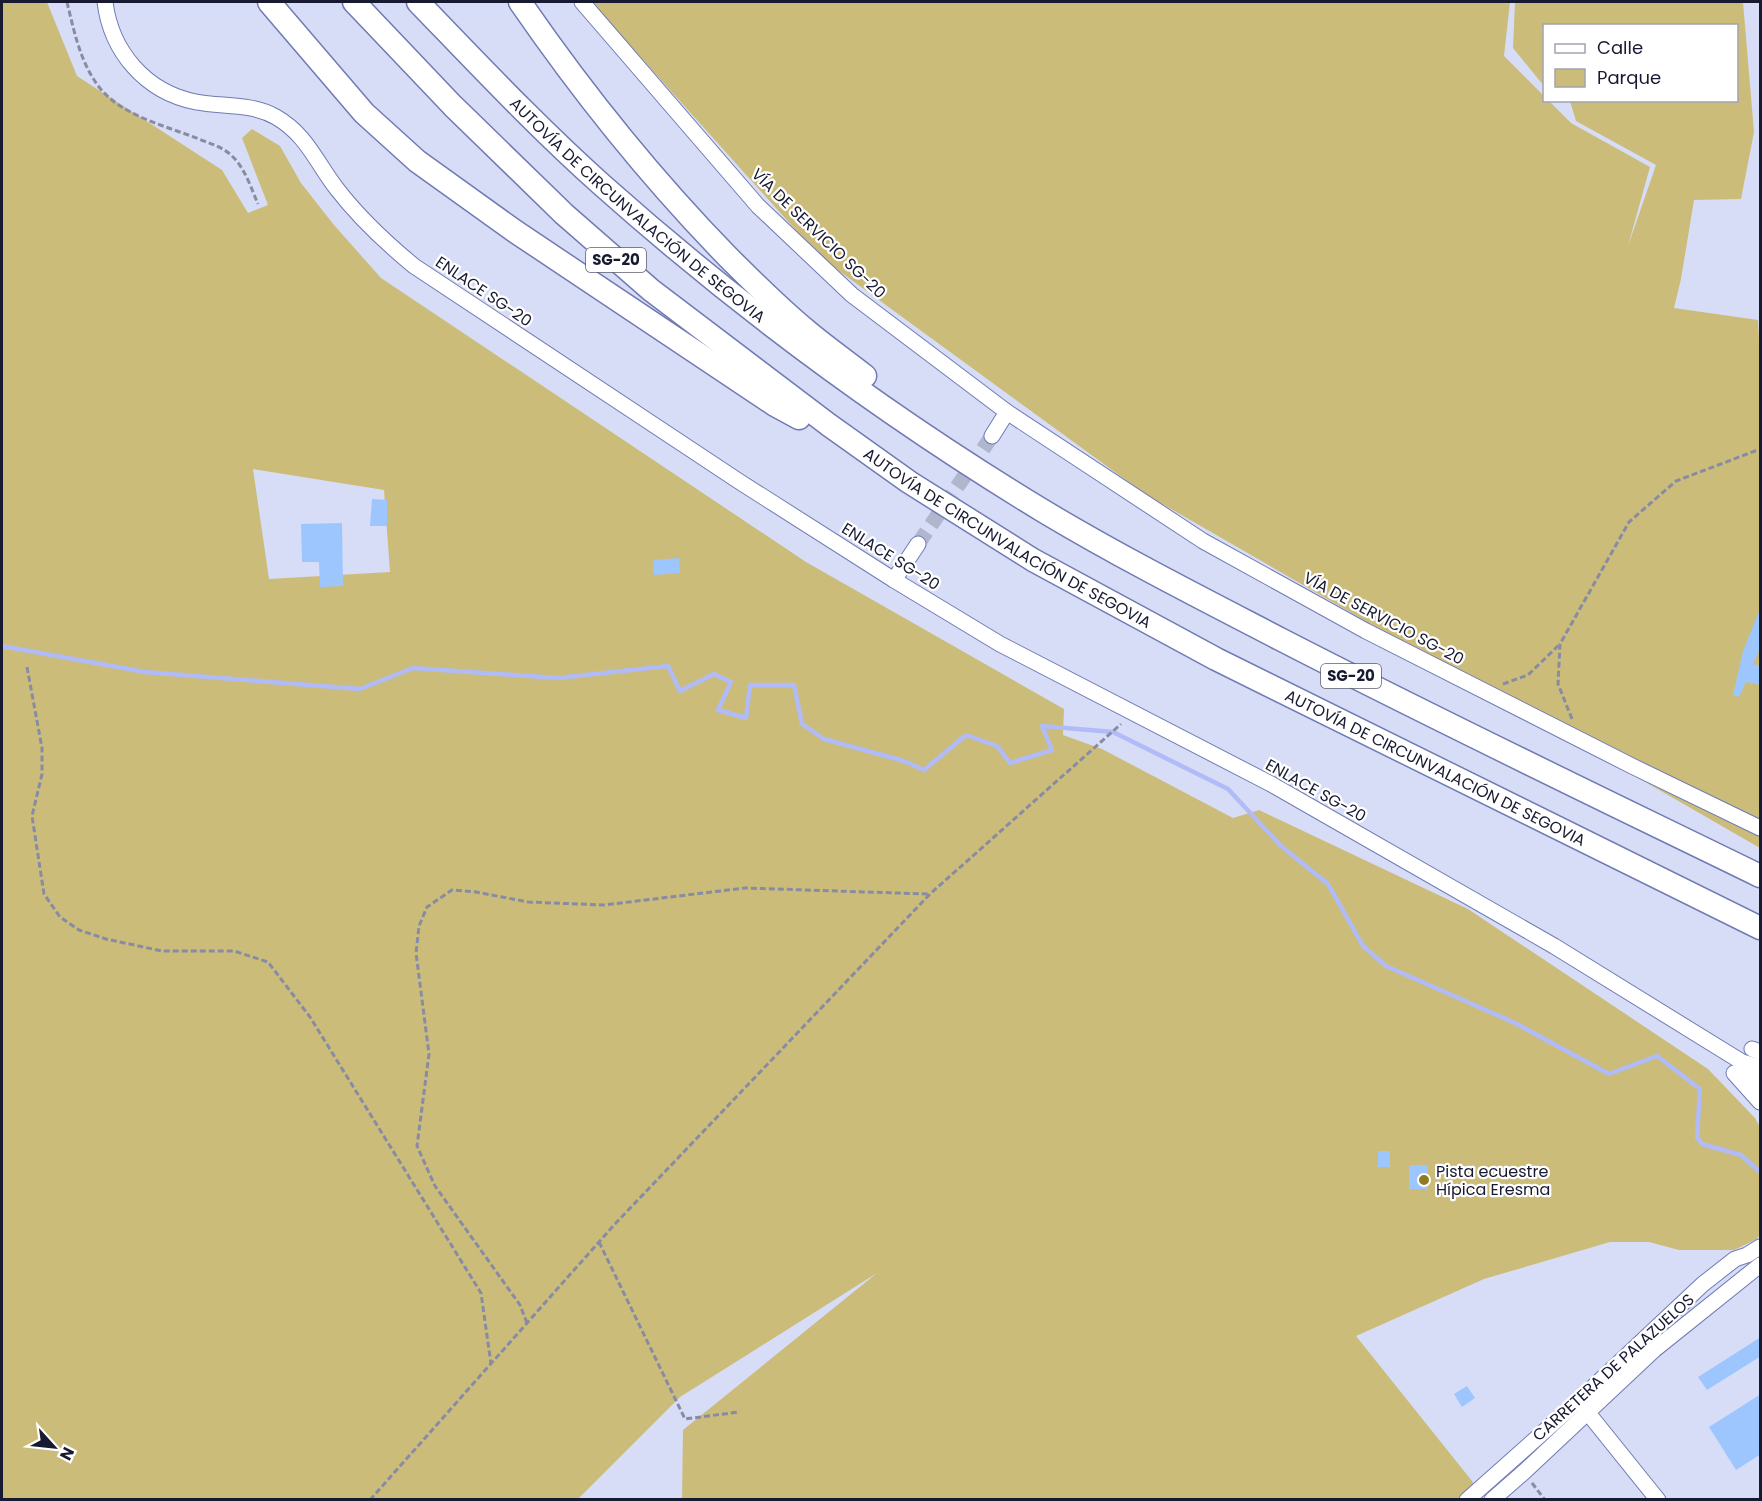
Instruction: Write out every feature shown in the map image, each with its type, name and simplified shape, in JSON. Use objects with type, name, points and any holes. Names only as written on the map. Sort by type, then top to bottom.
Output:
[{"type":"highway","points":[[269,2],[364,112],[417,161],[775,405],[909,482]]},
{"type":"highway","name":"AUTOVÍA DE CIRCUNVALACIÓN DE SEGOVIA","points":[[354,2],[470,123],[564,214],[651,290],[829,425],[909,482],[1033,560],[1216,659],[1761,928]]},
{"type":"highway","name":"AUTOVÍA DE CIRCUNVALACIÓN DE SEGOVIA","points":[[418,2],[486,73],[599,183],[689,260],[827,367],[954,454],[1134,564],[1353,677],[1761,876]]},
{"type":"highway","points":[[520,2],[562,63],[681,209],[806,330],[899,402],[954,454]]},
{"type":"street","name":"ENLACE SG-20","points":[[105,2],[113,37],[132,66],[148,80],[180,98],[258,109],[275,116],[294,129],[312,150],[335,186],[359,216],[382,240],[414,266],[721,469],[894,580],[1000,644],[1271,784],[1513,923],[1671,1017],[1761,1084]]},
{"type":"street","name":"VÍA DE SERVICIO SG-20","points":[[582,2],[758,206],[852,295],[1007,412],[1203,541],[1366,631],[1580,740],[1761,828]]},
{"type":"street","points":[[992,436],[1007,412]]},
{"type":"street","points":[[894,580],[918,544]]},
{"type":"street","name":"ENLACE SG-20","points":[[1738,1068],[1761,1067]]},
{"type":"street","points":[[1738,1068],[1761,1102]]},
{"type":"street","points":[[1467,1500],[1574,1405],[1703,1284],[1735,1259],[1761,1247]]},
{"type":"street","name":"CARRETERA DE PALAZUELOS","points":[[1492,1500],[1654,1350],[1761,1264]]},
{"type":"street","points":[[1588,1413],[1658,1500]]},
{"type":"path","points":[[67,2],[78,47],[98,86],[114,102],[138,116],[220,147],[233,156],[245,174],[258,204]]},
{"type":"path","points":[[1484,691],[1528,675],[1560,644],[1629,522],[1676,481],[1755,451],[1761,452]]},
{"type":"path","points":[[1560,644],[1558,684],[1580,740]]},
{"type":"path","points":[[27,667],[42,748],[42,774],[32,816],[44,894],[60,917],[79,930],[106,939],[162,951],[234,951],[268,962],[310,1017],[481,1293],[490,1364]]},
{"type":"path","points":[[370,1500],[599,1242],[930,894],[1134,713]]},
{"type":"path","points":[[527,1323],[520,1305],[435,1186],[417,1146],[429,1054],[416,953],[418,926],[428,907],[452,890],[528,902],[604,905],[745,888],[930,894]]},
{"type":"path","points":[[599,1242],[685,1419],[739,1412]]},
{"type":"path","points":[[1524,1472],[1545,1500]]},
{"type":"green space","points":[[2,2],[47,2],[77,76],[222,170],[248,213],[268,205],[242,138],[252,129],[280,146],[301,183],[334,225],[381,278],[806,562],[1064,709],[1063,735],[1102,749],[1233,818],[1259,810],[1468,909],[1708,1069],[1755,1118],[1760,1127],[1760,1234],[1757,1239],[1734,1250],[1679,1250],[1649,1242],[1610,1242],[1484,1279],[1356,1336],[1472,1481],[1475,1487],[1461,1499],[682,1499],[683,1430],[877,1273],[680,1397],[578,1499],[2,1500]],"holes":[[[253,469],[384,490],[390,572],[269,579]]]},
{"type":"green space","points":[[591,2],[1510,2],[1504,56],[1543,95],[1543,102],[1550,102],[1571,123],[1650,167],[1628,246],[1656,165],[1576,121],[1570,102],[1738,102],[1738,24],[1543,24],[1543,85],[1513,48],[1515,2],[1743,2],[1754,132],[1741,199],[1694,200],[1674,308],[1758,320],[1760,359],[1760,848],[1145,494],[820,257]]},
{"type":"building","points":[[372,499],[387,500],[387,526],[370,526]]},
{"type":"building","points":[[342,523],[343,586],[320,587],[319,562],[302,562],[301,524]]},
{"type":"building","points":[[679,558],[680,573],[654,575],[653,560]]},
{"type":"building","points":[[1760,609],[1761,647],[1753,664],[1761,666],[1761,685],[1746,682],[1739,697],[1733,695],[1743,651]]},
{"type":"building","points":[[1378,1151],[1390,1151],[1390,1167],[1378,1167]]},
{"type":"building","points":[[1409,1165],[1428,1165],[1428,1189],[1409,1189]]},
{"type":"building","points":[[1761,1337],[1761,1356],[1707,1390],[1698,1377]]},
{"type":"building","points":[[1467,1386],[1475,1398],[1462,1407],[1454,1394]]},
{"type":"building","points":[[1761,1394],[1761,1454],[1736,1470],[1709,1427]]},
{"type":"waterway","points":[[2,646],[145,672],[360,689],[413,668],[558,678],[668,666],[680,691],[714,674],[731,682],[718,710],[746,718],[750,685],[794,685],[802,724],[824,739],[904,761],[924,770],[966,735],[997,746],[1010,763],[1052,750],[1042,726],[1113,732],[1228,789],[1281,846],[1328,884],[1363,946],[1386,966],[1515,1023],[1609,1074],[1657,1056],[1700,1089],[1697,1137],[1702,1144],[1741,1155],[1760,1172]]},
{"type":"tunnel","points":[[918,544],[992,436]]},
{"type":"place","name":"Pista ecuestre Hípica Eresma","points":[[1424,1180]]}]
